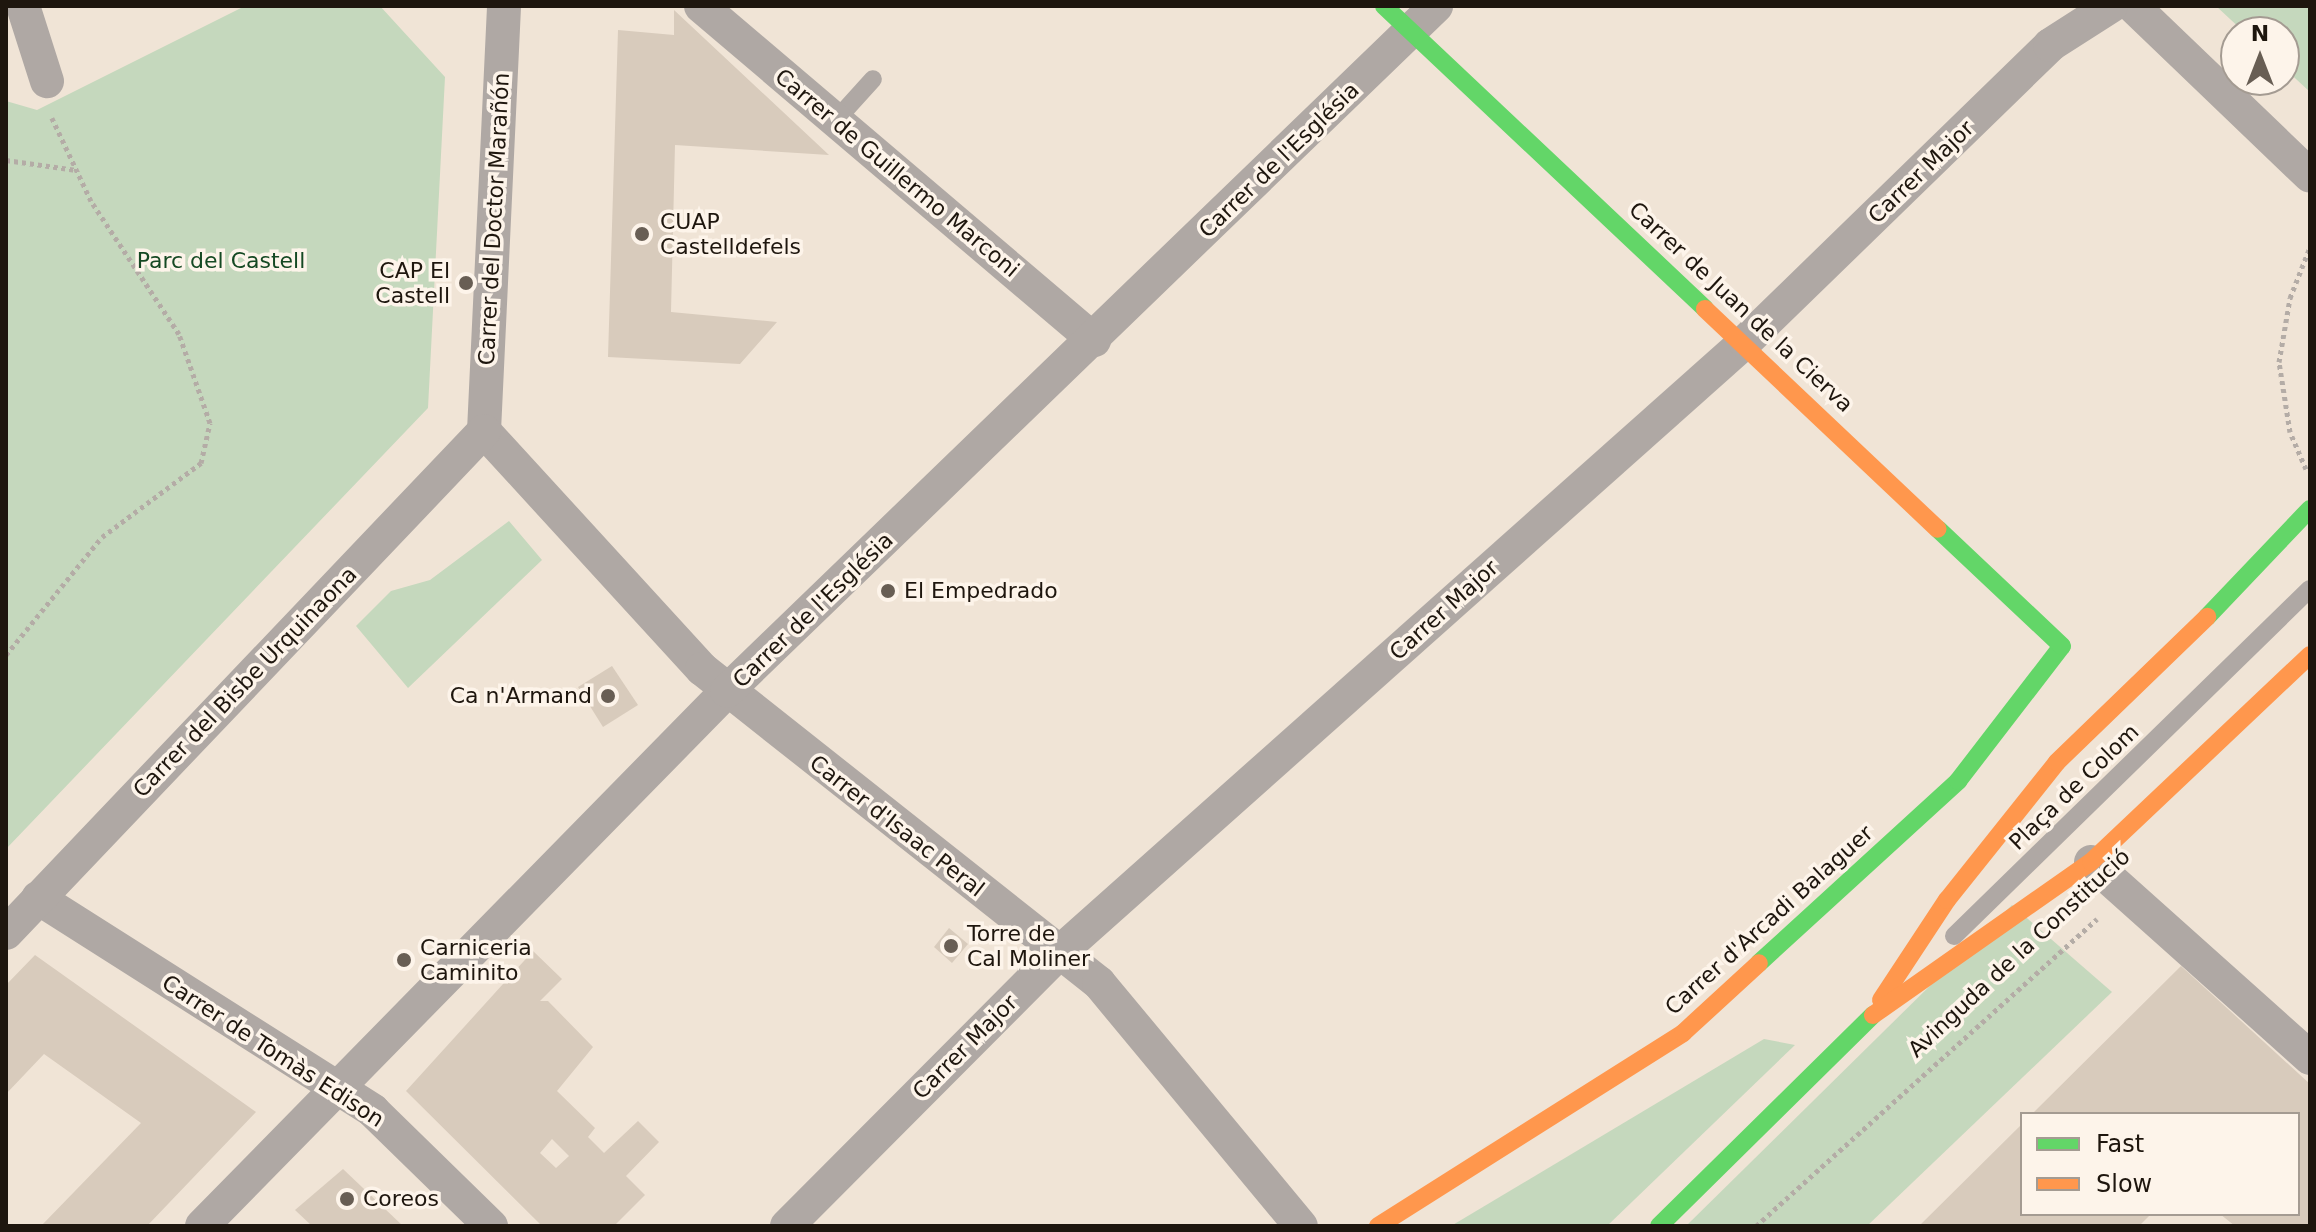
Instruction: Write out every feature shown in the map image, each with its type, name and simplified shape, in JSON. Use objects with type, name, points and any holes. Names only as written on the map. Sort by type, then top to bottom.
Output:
[{"type":"street","points":[[23,6],[47,81]]},
{"type":"street","name":"Carrer del Doctor Marañón","points":[[484,431],[504,6]]},
{"type":"street","name":"Carrer de Guillermo Marconi","points":[[701,6],[1094,340]]},
{"type":"street","name":"Carrer de Juan de la Cierva","points":[[1384,6],[1745,342],[2062,646]]},
{"type":"street","name":"Carrer de l'Església","points":[[202,1226],[727,691],[1094,340],[1436,6]]},
{"type":"street","name":"Carrer Major","points":[[787,1226],[1060,952],[1745,342],[2050,45],[2111,6]]},
{"type":"street","points":[[2133,6],[2310,176]]},
{"type":"street","name":"Carrer d'Isaac Peral","points":[[484,431],[727,691],[1099,983],[1301,1226]]},
{"type":"street","name":"Carrer del Bisbe Urquinaona","points":[[6,933],[484,431]]},
{"type":"street","points":[[1869,1018],[1947,900],[2057,762],[2198,627],[2310,509]]},
{"type":"street","name":"Carrer d'Arcadi Balaguer","points":[[1378,1226],[1683,1033],[1958,781],[2062,646]]},
{"type":"street","points":[[1659,1226],[1869,1018],[2091,862],[2310,655]]},
{"type":"street","points":[[2091,862],[2310,1058]]},
{"type":"street","name":"Carrer de Tomàs Edison","points":[[38,898],[373,1111],[491,1226]]},
{"type":"lane","points":[[843,127],[873,79]]},
{"type":"lane","name":"Plaça de Colom","points":[[1869,1018],[2310,589]]},
{"type":"path","points":[[6,655],[102,537],[201,463],[210,423],[179,334],[76,170],[53,127],[47,81]]},
{"type":"path","points":[[6,160],[76,170]]},
{"type":"path","points":[[2310,247],[2290,298],[2279,362],[2290,432],[2310,476]]},
{"type":"path","name":"Avinguda de la Constitució","points":[[1756,1226],[2125,893]]},
{"type":"green space","name":"Parc del Castell","points":[[245,6],[380,6],[445,77],[428,408],[6,849],[6,101],[37,110]]},
{"type":"green space","points":[[2216,6],[2310,6],[2310,92],[2300,83],[2300,16],[2227,16]]},
{"type":"green space","points":[[509,521],[542,560],[408,688],[356,626],[391,591],[430,580]]},
{"type":"green space","points":[[2012,905],[2112,992],[1867,1226],[1686,1226]]},
{"type":"green space","points":[[1764,1039],[1795,1045],[1607,1226],[1451,1226]]},
{"type":"building","name":"CUAP Castelldefels","points":[[674,10],[829,155],[675,145],[671,312],[777,322],[740,364],[608,357],[618,30],[674,35]]},
{"type":"building","name":"Ca n'Armand","points":[[612,666],[638,705],[603,727],[578,687]]},
{"type":"building","name":"Torre de Cal Moliner","points":[[949,928],[968,944],[952,963],[934,947]]},
{"type":"building","points":[[533,951],[562,979],[540,1001],[548,1001],[593,1047],[557,1091],[595,1128],[588,1137],[604,1153],[638,1121],[659,1142],[626,1176],[645,1195],[614,1226],[542,1226],[406,1091]],"holes":[[[552,1139],[569,1156],[556,1168],[540,1153]]]},
{"type":"building","points":[[35,955],[256,1112],[147,1226],[41,1226],[141,1123],[44,1054],[6,1094],[6,985]]},
{"type":"building","points":[[2181,966],[2310,1084],[2310,1226],[2235,1226],[2222,1216],[2300,1216],[2300,1112],[2034,1112]]},
{"type":"building","points":[[2020,1126],[2020,1216],[2149,1216],[2139,1226],[1919,1226]]},
{"type":"building","points":[[343,1169],[403,1226],[312,1226],[295,1210]]},
{"type":"traffic: fast","points":[[1384,6],[1705,309]]},
{"type":"traffic: fast","points":[[2207,617],[2310,509]]},
{"type":"traffic: fast","points":[[1759,963],[1958,781],[2062,646],[1938,529]]},
{"type":"traffic: fast","points":[[1659,1226],[1873,1015]]},
{"type":"traffic: slow","points":[[1705,309],[1938,529]]},
{"type":"traffic: slow","points":[[1881,1000],[1947,900],[2057,762],[2207,617]]},
{"type":"traffic: slow","points":[[1873,1015],[2091,862],[2310,655]]},
{"type":"traffic: slow","points":[[1378,1226],[1683,1033],[1759,963]]},
{"type":"place","name":"CUAP Castelldefels","points":[[642,234]]},
{"type":"place","name":"CAP El Castell","points":[[466,283]]},
{"type":"place","name":"El Empedrado","points":[[888,591]]},
{"type":"place","name":"Ca n'Armand","points":[[608,696]]},
{"type":"place","name":"Torre de Cal Moliner","points":[[951,946]]},
{"type":"place","name":"Carniceria Caminito","points":[[404,960]]},
{"type":"place","name":"Coreos","points":[[347,1199]]}]
